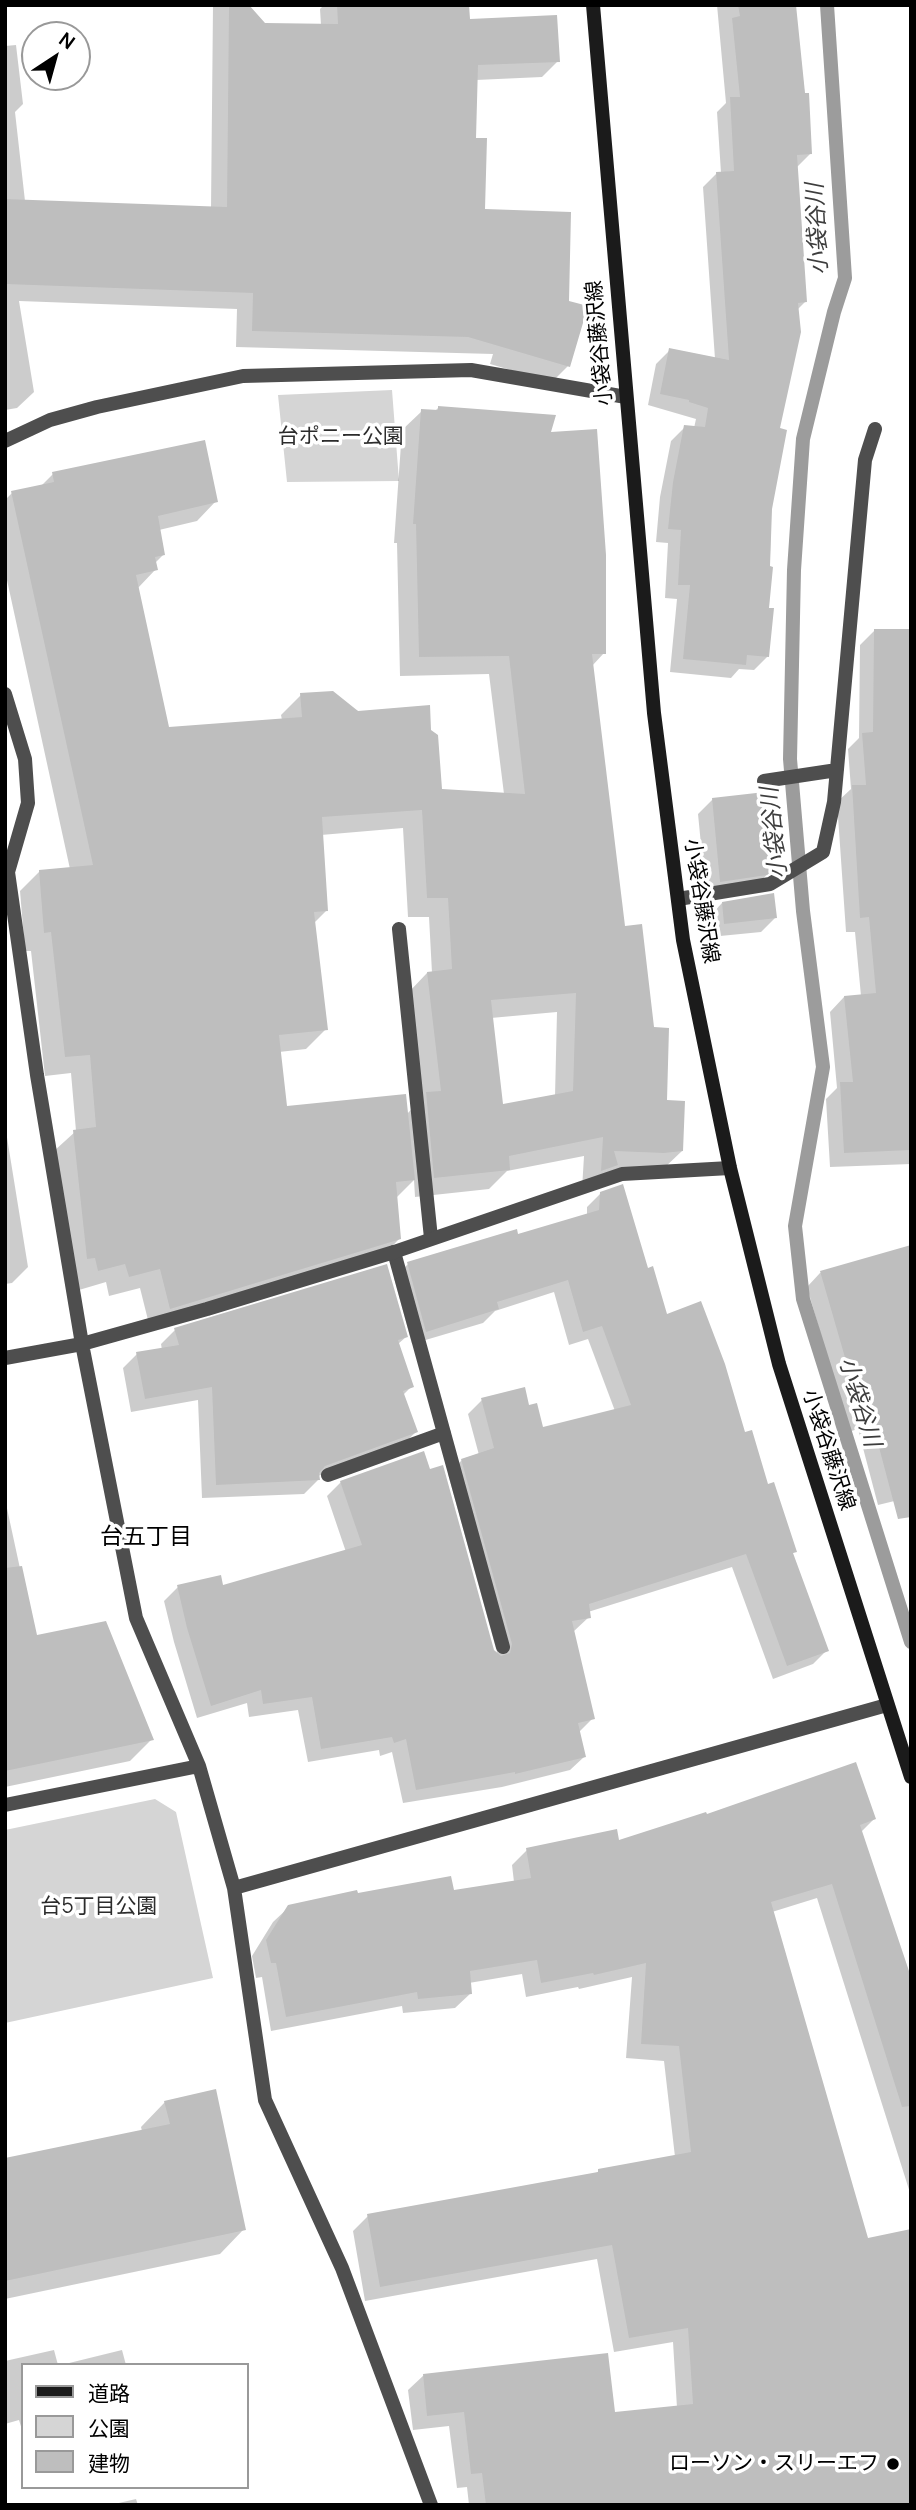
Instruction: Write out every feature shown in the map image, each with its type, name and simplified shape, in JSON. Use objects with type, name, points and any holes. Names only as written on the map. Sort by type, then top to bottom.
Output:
[{"type":"main road","name":"小袋谷藤沢線","points":[[593,5],[654,713],[683,940],[730,1168],[779,1364],[911,1777]]},
{"type":"street","points":[[5,440],[50,420],[243,376],[471,370],[626,397]]},
{"type":"street","points":[[678,899],[769,884],[823,852],[838,770],[863,472],[875,429]]},
{"type":"street","points":[[5,694],[24,759],[28,803],[8,872],[37,1075],[82,1344],[136,1618],[199,1766],[234,1888],[265,2100],[342,2268],[431,2505]]},
{"type":"street","points":[[764,781],[838,770]]},
{"type":"street","points":[[399,929],[431,1238]]},
{"type":"street","points":[[5,1358],[82,1344],[394,1252],[622,1174],[730,1168]]},
{"type":"street","points":[[394,1252],[503,1647]]},
{"type":"street","points":[[328,1475],[444,1433]]},
{"type":"street","points":[[234,1888],[887,1704]]},
{"type":"street","points":[[5,1805],[199,1766]]},
{"type":"green space","name":"台ポニー公園","points":[[392,390],[399,481],[287,482],[278,395]]},
{"type":"green space","name":"台5丁目公園","points":[[155,1799],[176,1812],[213,1978],[5,2023],[5,1830]]},
{"type":"building","points":[[229,5],[249,5],[265,23],[338,24],[337,5],[469,5],[470,19],[557,15],[560,62],[478,65],[476,138],[487,138],[485,209],[571,212],[569,301],[588,306],[570,367],[468,337],[252,331],[253,293],[5,284],[5,199],[227,207]]},
{"type":"building","points":[[738,5],[796,5],[805,93],[809,93],[812,154],[797,155],[807,302],[798,303],[801,332],[780,428],[787,430],[772,509],[770,566],[773,567],[769,608],[774,608],[769,657],[747,655],[746,665],[683,659],[690,585],[678,585],[681,530],[668,529],[673,482],[684,425],[705,427],[708,408],[689,400],[660,394],[669,348],[729,360],[716,172],[734,171],[730,97],[740,97],[732,18],[740,16]]},
{"type":"building","points":[[438,406],[556,415],[551,432],[597,429],[606,555],[606,654],[592,654],[625,926],[642,924],[654,1027],[669,1028],[667,1100],[685,1101],[683,1151],[614,1151],[618,1165],[601,1171],[603,1137],[509,1156],[510,1170],[434,1178],[426,1092],[441,1091],[427,972],[452,969],[448,898],[427,898],[422,810],[322,817],[328,911],[314,912],[328,1030],[279,1035],[287,1106],[406,1094],[415,1180],[396,1182],[401,1239],[170,1309],[160,1269],[129,1277],[125,1264],[98,1271],[95,1258],[87,1259],[73,1130],[96,1127],[90,1055],[65,1057],[51,932],[44,933],[39,870],[93,865],[11,491],[54,482],[52,472],[205,440],[218,502],[158,516],[165,555],[155,557],[158,570],[136,575],[169,727],[302,717],[300,693],[333,691],[358,711],[430,705],[431,730],[438,735],[442,789],[525,794],[509,656],[419,657],[416,524],[413,524],[421,409],[438,410]],"holes":[[[576,993],[573,1091],[503,1104],[491,1000]]]},
{"type":"building","points":[[874,629],[911,629],[911,1150],[844,1153],[840,1082],[853,1082],[844,996],[876,993],[869,917],[860,918],[852,785],[866,785],[862,733],[873,732]]},
{"type":"building","points":[[765,792],[772,871],[767,875],[720,882],[712,798]]},
{"type":"building","points":[[774,893],[777,918],[724,924],[722,902]]},
{"type":"building","points":[[623,1184],[648,1268],[653,1266],[667,1314],[701,1301],[725,1364],[745,1432],[752,1430],[768,1484],[774,1482],[797,1552],[793,1553],[829,1651],[787,1666],[746,1554],[589,1604],[591,1618],[572,1621],[595,1719],[578,1723],[586,1757],[515,1774],[416,1790],[406,1739],[394,1743],[392,1737],[321,1749],[312,1697],[263,1704],[261,1690],[211,1706],[177,1585],[221,1575],[223,1585],[362,1545],[340,1481],[424,1451],[430,1469],[443,1465],[494,1650],[501,1656],[510,1653],[512,1644],[461,1459],[494,1448],[481,1398],[525,1387],[529,1405],[537,1403],[543,1427],[631,1405],[602,1326],[583,1332],[568,1280],[497,1302],[499,1309],[426,1332],[407,1262],[517,1229],[518,1234],[599,1210],[600,1192]]},
{"type":"building","points":[[911,1245],[911,1517],[898,1519],[871,1417],[858,1421],[841,1362],[846,1361],[820,1271]]},
{"type":"building","points":[[387,1264],[408,1337],[398,1340],[414,1387],[403,1391],[418,1432],[325,1466],[319,1473],[320,1480],[216,1485],[212,1387],[145,1399],[136,1352],[179,1345],[174,1328]]},
{"type":"building","points":[[22,1566],[37,1635],[106,1621],[154,1740],[5,1771],[5,1568]]},
{"type":"building","points":[[856,1762],[876,1819],[860,1825],[911,1977],[911,2106],[902,2107],[832,1884],[771,1902],[868,2238],[911,2229],[911,2505],[486,2505],[482,2473],[471,2474],[464,2412],[427,2416],[423,2374],[608,2353],[615,2412],[693,2404],[688,2328],[629,2338],[612,2245],[380,2287],[367,2214],[598,2172],[598,2169],[691,2152],[679,2046],[641,2044],[646,1963],[541,1983],[537,1960],[470,1971],[472,1994],[418,1999],[417,1992],[286,2017],[276,1963],[271,1963],[266,1940],[288,1905],[357,1890],[358,1893],[451,1876],[454,1890],[531,1878],[526,1848],[617,1829],[619,1840],[706,1812],[707,1814]]},
{"type":"building","points":[[216,2089],[246,2230],[5,2281],[5,2158],[170,2124],[164,2101]]},
{"type":"waterway","name":"小袋谷川","points":[[827,5],[845,278],[803,439],[794,570],[790,759],[803,911],[823,1067],[795,1226],[803,1299],[911,1642]]},
{"type":"place","name":"ローソン・スリーエフ","points":[[893,2464]]},
{"type":"district","name":"台五丁目","points":[[146,1538]]}]
